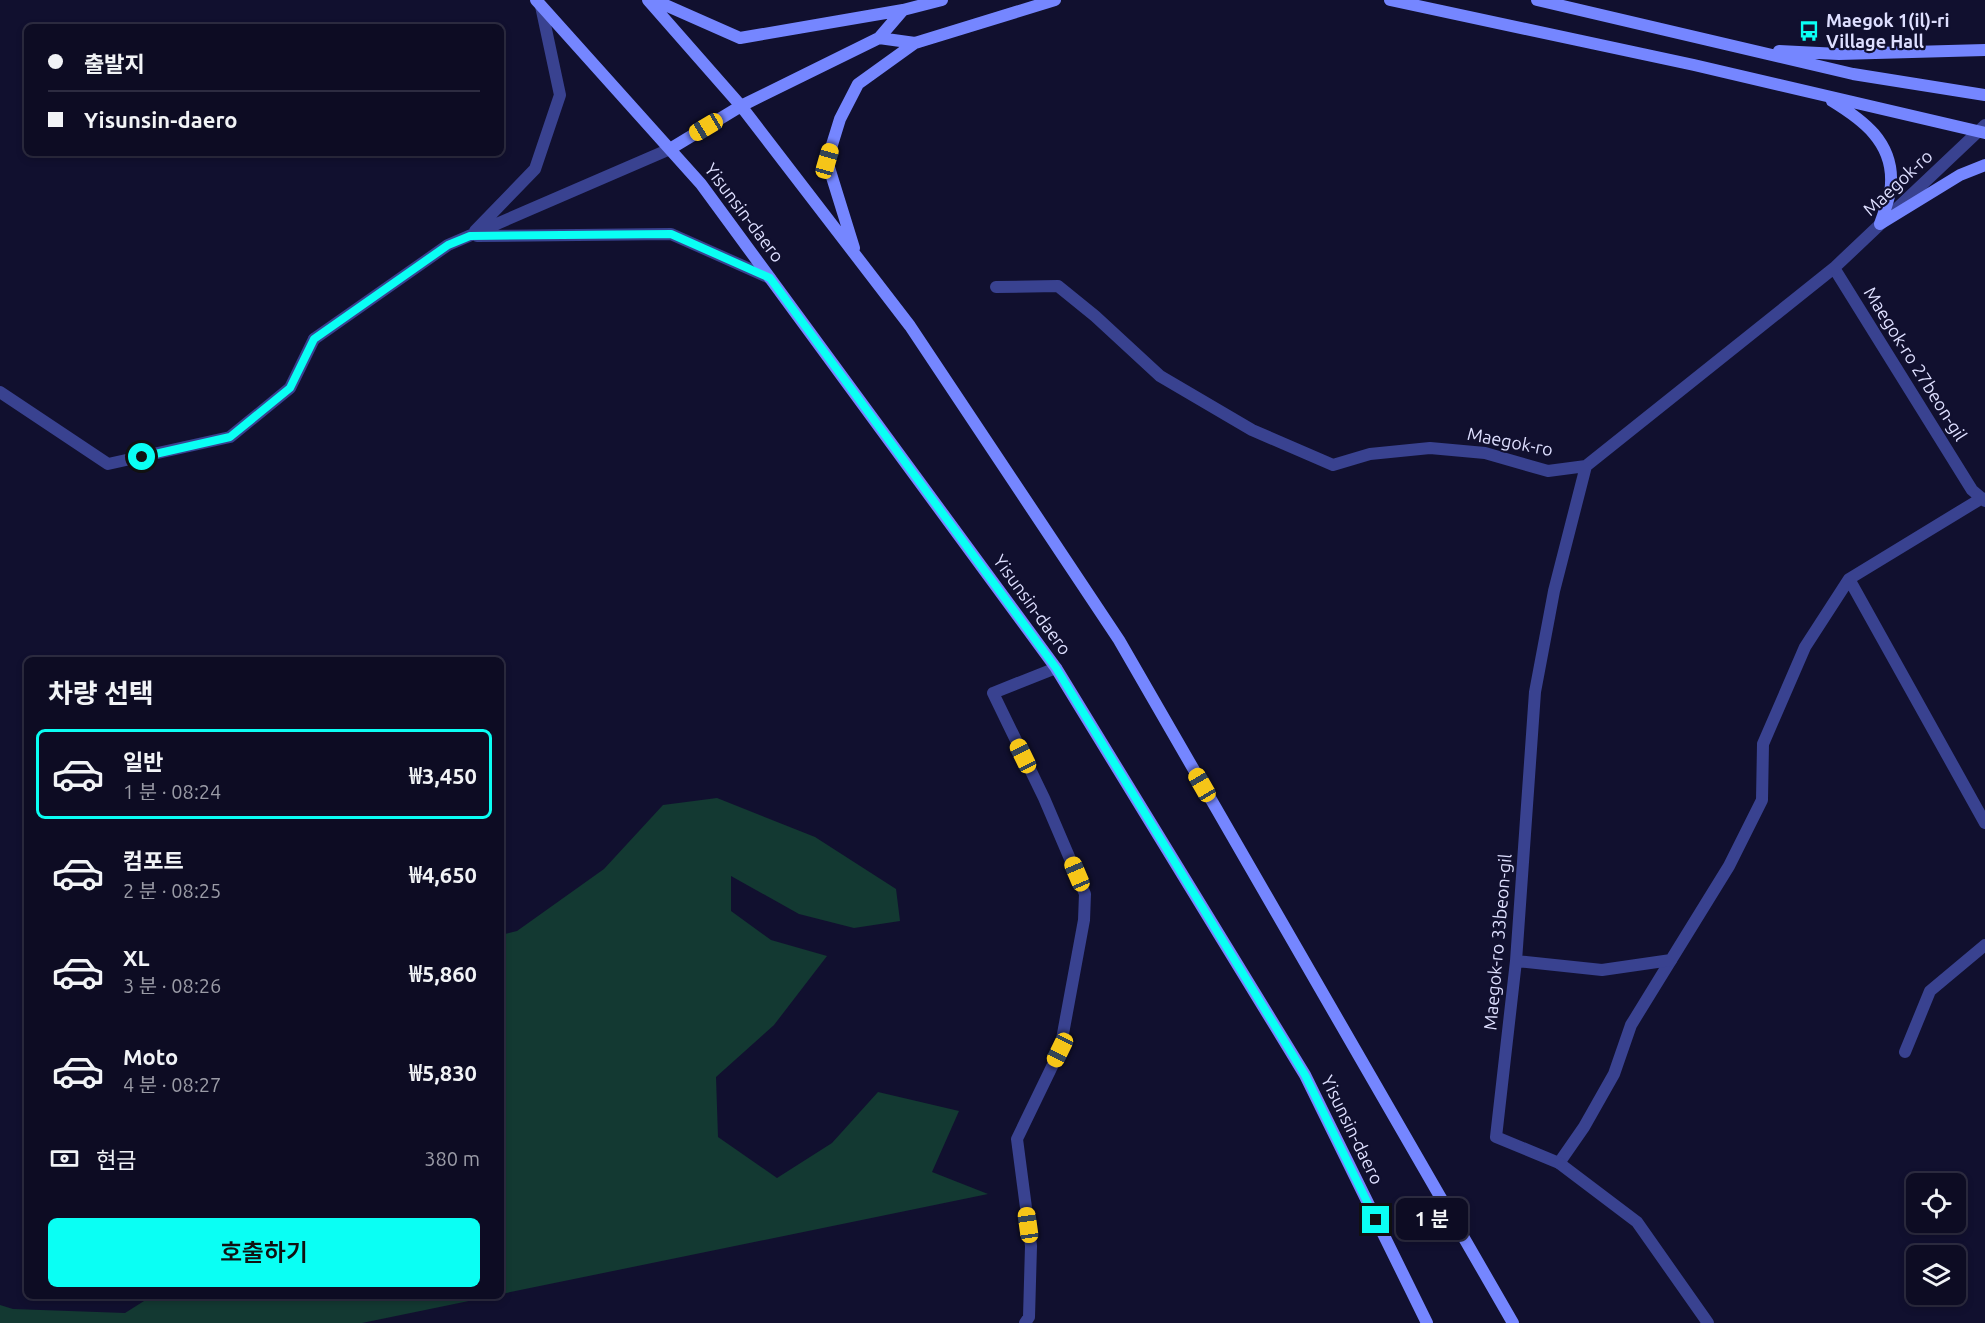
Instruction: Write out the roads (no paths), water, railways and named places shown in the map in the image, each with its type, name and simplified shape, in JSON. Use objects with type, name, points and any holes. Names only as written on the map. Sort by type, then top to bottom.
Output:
[{"type":"main road","points":[[648,0],[741,106],[910,326],[1119,640],[1513,1323]]},
{"type":"main road","points":[[654,0],[740,38],[903,10],[942,0]]},
{"type":"main road","points":[[857,258],[827,161],[840,119],[858,84],[915,43],[1055,0]]},
{"type":"main road","points":[[1390,0],[1983,130]]},
{"type":"main road","points":[[1537,0],[1853,74],[1985,95]]},
{"type":"main road","name":"Yisunsin-daero","points":[[539,3],[701,184],[1056,668],[1305,1075],[1427,1323]]},
{"type":"main road","points":[[670,148],[741,106],[879,38],[903,10]]},
{"type":"main road","points":[[879,38],[915,43]]},
{"type":"main road","points":[[1748,50],[1839,54],[1985,50]]},
{"type":"main road","points":[[1821,94],[1863,120],[1885,147],[1892,184],[1880,224]]},
{"type":"main road","points":[[1880,224],[1960,175],[1985,165]]},
{"type":"street","points":[[470,236],[535,170],[560,95],[539,3]]},
{"type":"street","name":"Maegok-ro","points":[[996,287],[1058,286],[1095,316],[1160,376],[1252,430],[1333,465],[1370,454],[1430,448],[1485,453],[1548,471],[1586,466],[1834,268],[1983,130]]},
{"type":"street","points":[[0,392],[108,464],[230,437],[290,388],[314,339],[448,245],[670,148]]},
{"type":"street","points":[[470,236],[671,234],[770,278]]},
{"type":"street","name":"Maegok-ro 27beon-gil","points":[[1559,1163],[1584,1127],[1614,1074],[1631,1025],[1729,866],[1762,800],[1763,744],[1805,647],[1849,579],[1983,500],[1972,490],[1834,268]]},
{"type":"street","name":"Maegok-ro 33beon-gil","points":[[1586,466],[1554,591],[1536,692],[1516,961],[1496,1137],[1559,1163],[1637,1222],[1708,1323]]},
{"type":"street","points":[[1849,579],[1985,823]]},
{"type":"street","points":[[1025,1323],[1029,1317],[1031,1246],[1017,1139],[1060,1050],[1084,920],[1085,894],[1044,798],[993,693],[1056,668]]},
{"type":"street","points":[[1905,1052],[1930,991],[1985,945]]},
{"type":"street","points":[[1516,961],[1602,970],[1671,960]]},
{"type":"place","name":"Maegok 1(il)-ri Village Hall","points":[[1809,31]]}]
